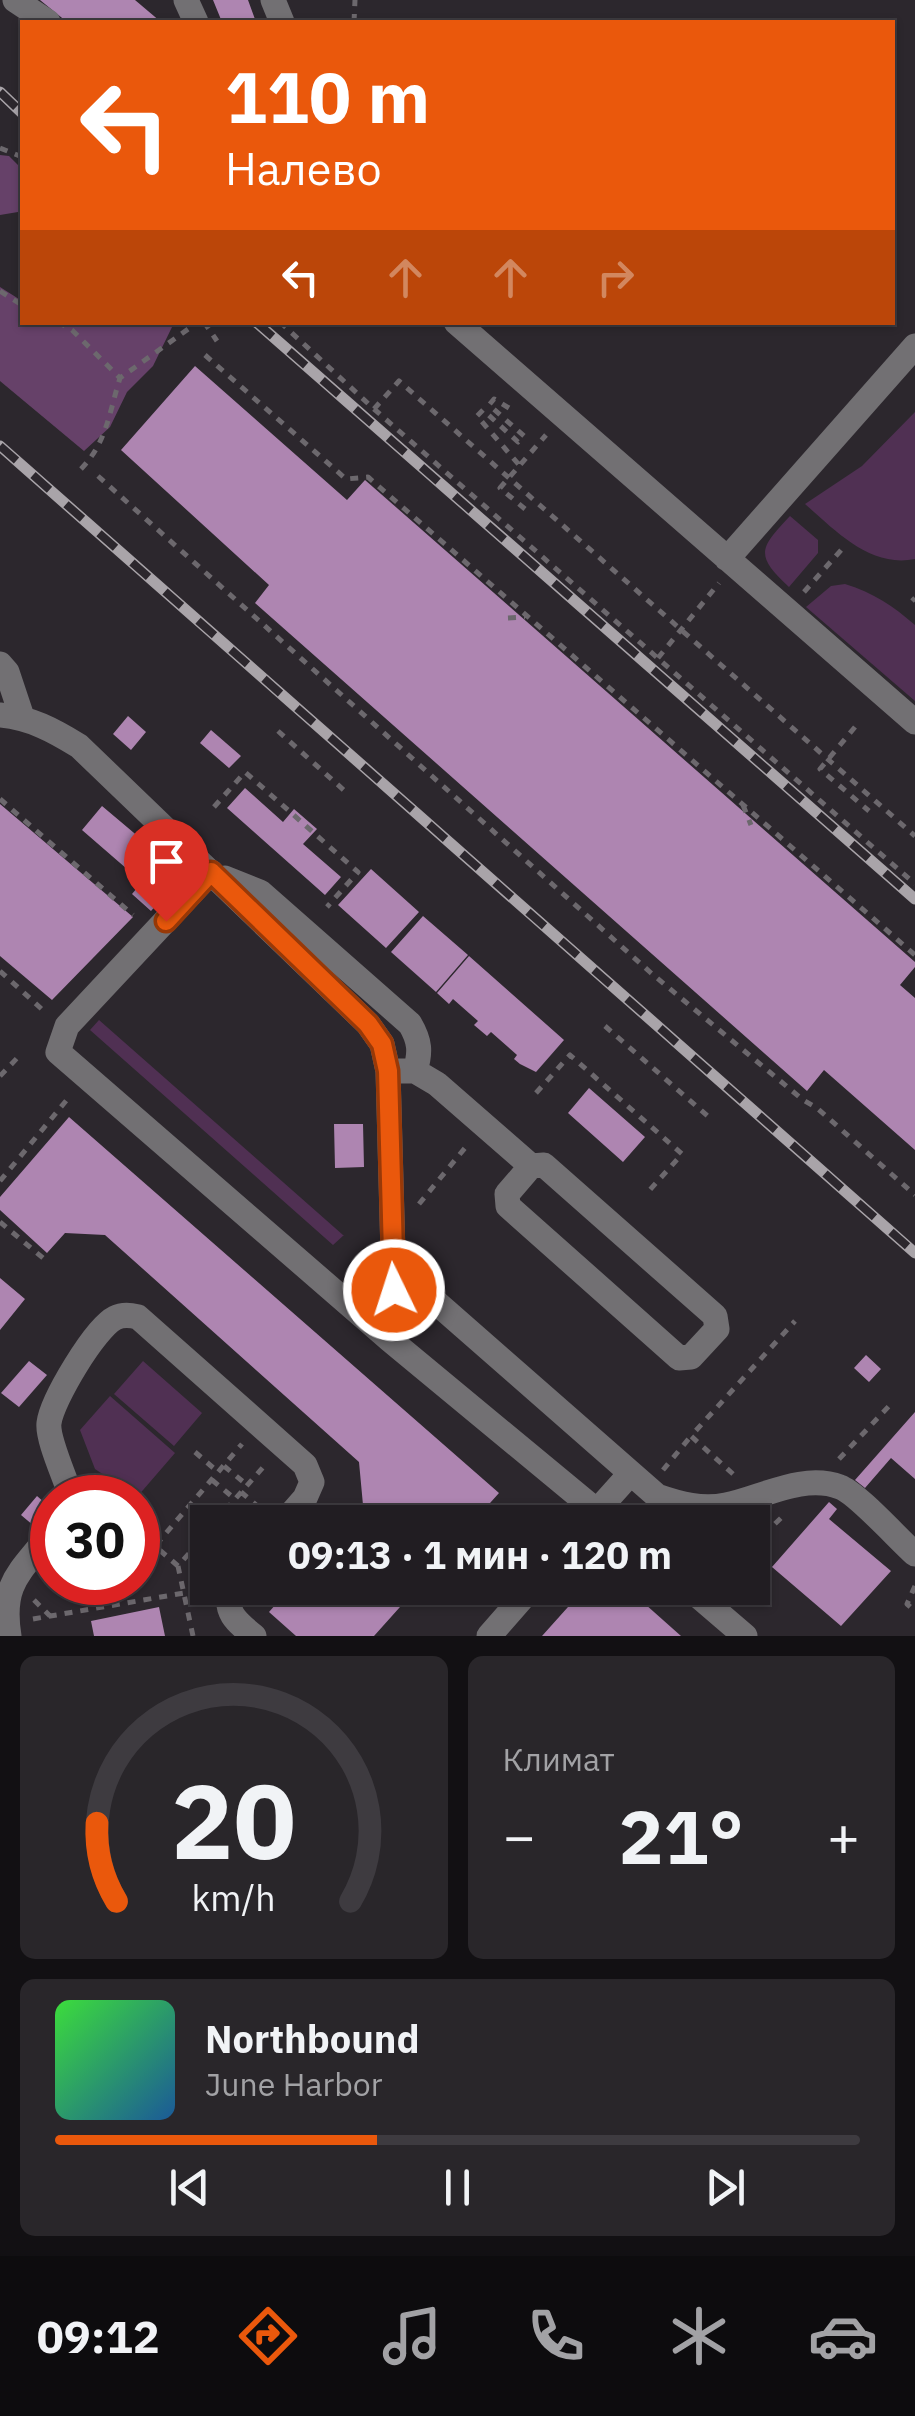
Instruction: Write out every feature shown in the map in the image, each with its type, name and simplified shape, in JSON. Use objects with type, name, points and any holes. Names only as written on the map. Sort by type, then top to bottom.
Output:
[{"type":"street","points":[[14,0],[45,20]]},
{"type":"street","points":[[459,325],[724,571],[846,662],[915,722]]},
{"type":"street","points":[[724,571],[915,346]]},
{"type":"street","points":[[0,664],[7,672],[11,716],[48,728],[79,746],[368,1024],[382,1044],[388,1071],[394,1290],[389,1340]]},
{"type":"street","points":[[211,872],[67,1026],[58,1052],[582,1505]]},
{"type":"street","points":[[211,872],[260,892],[410,1024],[420,1040],[420,1057],[414,1072]]},
{"type":"street","points":[[388,1071],[414,1072],[437,1084],[532,1166],[544,1165],[715,1316],[716,1328],[692,1357],[679,1358],[508,1206],[507,1194],[532,1166]]},
{"type":"street","points":[[394,1290],[422,1290],[657,1496],[690,1507],[724,1506],[792,1486],[841,1487],[915,1554]]},
{"type":"street","points":[[64,1475],[48,1428],[50,1416],[75,1365],[112,1319],[125,1314],[138,1317],[305,1465],[312,1482],[305,1498],[295,1505]]},
{"type":"street","points":[[608,1505],[630,1474]]},
{"type":"street","points":[[7,1630],[2,1600],[30,1558]]},
{"type":"street","points":[[230,1605],[231,1616],[254,1636]]},
{"type":"street","points":[[489,1636],[516,1605]]},
{"type":"street","points":[[709,1605],[746,1636]]},
{"type":"path","points":[[63,325],[120,378]]},
{"type":"path","points":[[81,469],[107,433],[120,378],[197,325]]},
{"type":"path","points":[[203,325],[217,342]]},
{"type":"path","points":[[283,325],[915,884]]},
{"type":"path","points":[[205,355],[346,478],[368,477],[915,955]]},
{"type":"path","points":[[374,409],[399,381],[915,836]]},
{"type":"path","points":[[519,414],[494,399],[488,405],[524,436],[518,442],[482,410],[478,416],[520,466]]},
{"type":"path","points":[[525,509],[500,488],[546,436]]},
{"type":"path","points":[[98,476],[651,972],[802,1100],[817,1108],[915,1195]]},
{"type":"path","points":[[796,602],[842,550]]},
{"type":"path","points":[[658,658],[724,571]]},
{"type":"path","points":[[508,618],[528,617]]},
{"type":"path","points":[[855,728],[820,769],[869,811]]},
{"type":"path","points":[[278,732],[347,794]]},
{"type":"path","points":[[214,807],[246,772],[358,872],[327,907]]},
{"type":"path","points":[[0,799],[154,934]]},
{"type":"path","points":[[742,804],[751,826]]},
{"type":"path","points":[[0,971],[52,1018]]},
{"type":"path","points":[[605,1026],[711,1119]]},
{"type":"path","points":[[0,1076],[21,1054]]},
{"type":"path","points":[[536,1092],[570,1054],[682,1154],[648,1192]]},
{"type":"path","points":[[0,1181],[70,1096]]},
{"type":"path","points":[[412,1216],[472,1139]]},
{"type":"path","points":[[0,1222],[43,1258]]},
{"type":"path","points":[[739,1479],[691,1436],[795,1321]]},
{"type":"path","points":[[193,1636],[178,1566],[156,1546],[244,1442],[267,1462]]},
{"type":"path","points":[[195,1452],[218,1472]]},
{"type":"path","points":[[230,1505],[274,1454]]},
{"type":"path","points":[[224,1466],[247,1486]]},
{"type":"path","points":[[212,1480],[235,1499]]},
{"type":"path","points":[[241,1492],[258,1505]]},
{"type":"path","points":[[178,1566],[190,1552]]},
{"type":"path","points":[[915,1586],[907,1604],[915,1611]]},
{"type":"path","points":[[7,1630],[190,1593]]},
{"type":"shaded area","points":[[0,155],[9,156],[20,167],[20,206],[18,212],[0,215]]},
{"type":"shaded area","points":[[0,287],[20,300],[20,325],[173,325],[153,366],[127,392],[110,427],[84,451],[0,381]]},
{"type":"shaded area","points":[[915,412],[915,559],[883,558],[855,545],[805,504],[862,466]]},
{"type":"shaded area","points":[[790,516],[818,540],[818,553],[789,587],[770,567],[765,552],[772,536]]},
{"type":"shaded area","points":[[845,584],[883,601],[915,625],[915,701],[806,607],[831,586]]},
{"type":"shaded area","points":[[99,1020],[344,1235],[333,1245],[90,1030]]},
{"type":"shaded area","points":[[143,1361],[202,1413],[174,1446],[114,1394]]},
{"type":"shaded area","points":[[110,1396],[175,1453],[156,1475],[104,1475],[95,1469],[80,1430]]},
{"type":"building","points":[[40,0],[135,0],[159,20],[65,20]]},
{"type":"building","points":[[213,0],[248,0],[255,20],[221,20]]},
{"type":"building","points":[[195,366],[347,500],[365,480],[915,962],[900,985],[915,998],[915,1150],[824,1070],[807,1091],[255,603],[269,585],[121,450]]},
{"type":"building","points":[[128,716],[146,732],[131,750],[113,734]]},
{"type":"building","points":[[211,730],[241,756],[229,768],[200,743]]},
{"type":"building","points":[[245,788],[283,822],[294,809],[317,829],[303,844],[341,877],[325,895],[227,808]]},
{"type":"building","points":[[0,804],[133,917],[52,1000],[0,956]]},
{"type":"building","points":[[102,806],[184,875],[151,911],[132,894],[142,882],[82,830]]},
{"type":"building","points":[[371,869],[419,912],[386,948],[338,905]]},
{"type":"building","points":[[423,916],[468,955],[436,992],[391,952]]},
{"type":"building","points":[[469,956],[564,1040],[536,1072],[514,1059],[517,1055],[491,1032],[487,1036],[474,1025],[478,1021],[453,999],[449,1004],[437,993]]},
{"type":"building","points":[[589,1088],[645,1137],[623,1162],[568,1113]]},
{"type":"building","points":[[69,1117],[499,1493],[488,1505],[363,1505],[359,1462],[105,1235],[65,1233],[47,1253],[0,1210],[0,1197]]},
{"type":"building","points":[[334,1124],[363,1124],[364,1167],[335,1168]]},
{"type":"building","points":[[0,1278],[25,1299],[0,1330]]},
{"type":"building","points":[[866,1355],[881,1369],[869,1382],[854,1368]]},
{"type":"building","points":[[29,1361],[47,1375],[19,1407],[1,1393]]},
{"type":"building","points":[[915,1412],[915,1479],[891,1458],[865,1488],[855,1480]]},
{"type":"building","points":[[829,1502],[837,1509],[829,1519],[891,1571],[841,1626],[772,1567]]},
{"type":"building","points":[[30,1504],[30,1523],[21,1515]]},
{"type":"building","points":[[275,1605],[402,1605],[374,1636],[296,1636],[269,1612]]},
{"type":"building","points":[[570,1605],[646,1605],[681,1636],[542,1636]]},
{"type":"building","points":[[159,1607],[165,1636],[94,1636],[91,1621]]},
{"type":"railway","points":[[0,92],[20,111]]},
{"type":"railway","points":[[259,325],[915,899]]},
{"type":"railway","points":[[0,446],[915,1253]]},
{"type":"route","points":[[166,921],[211,872],[368,1024],[382,1044],[388,1071],[394,1290]]}]
